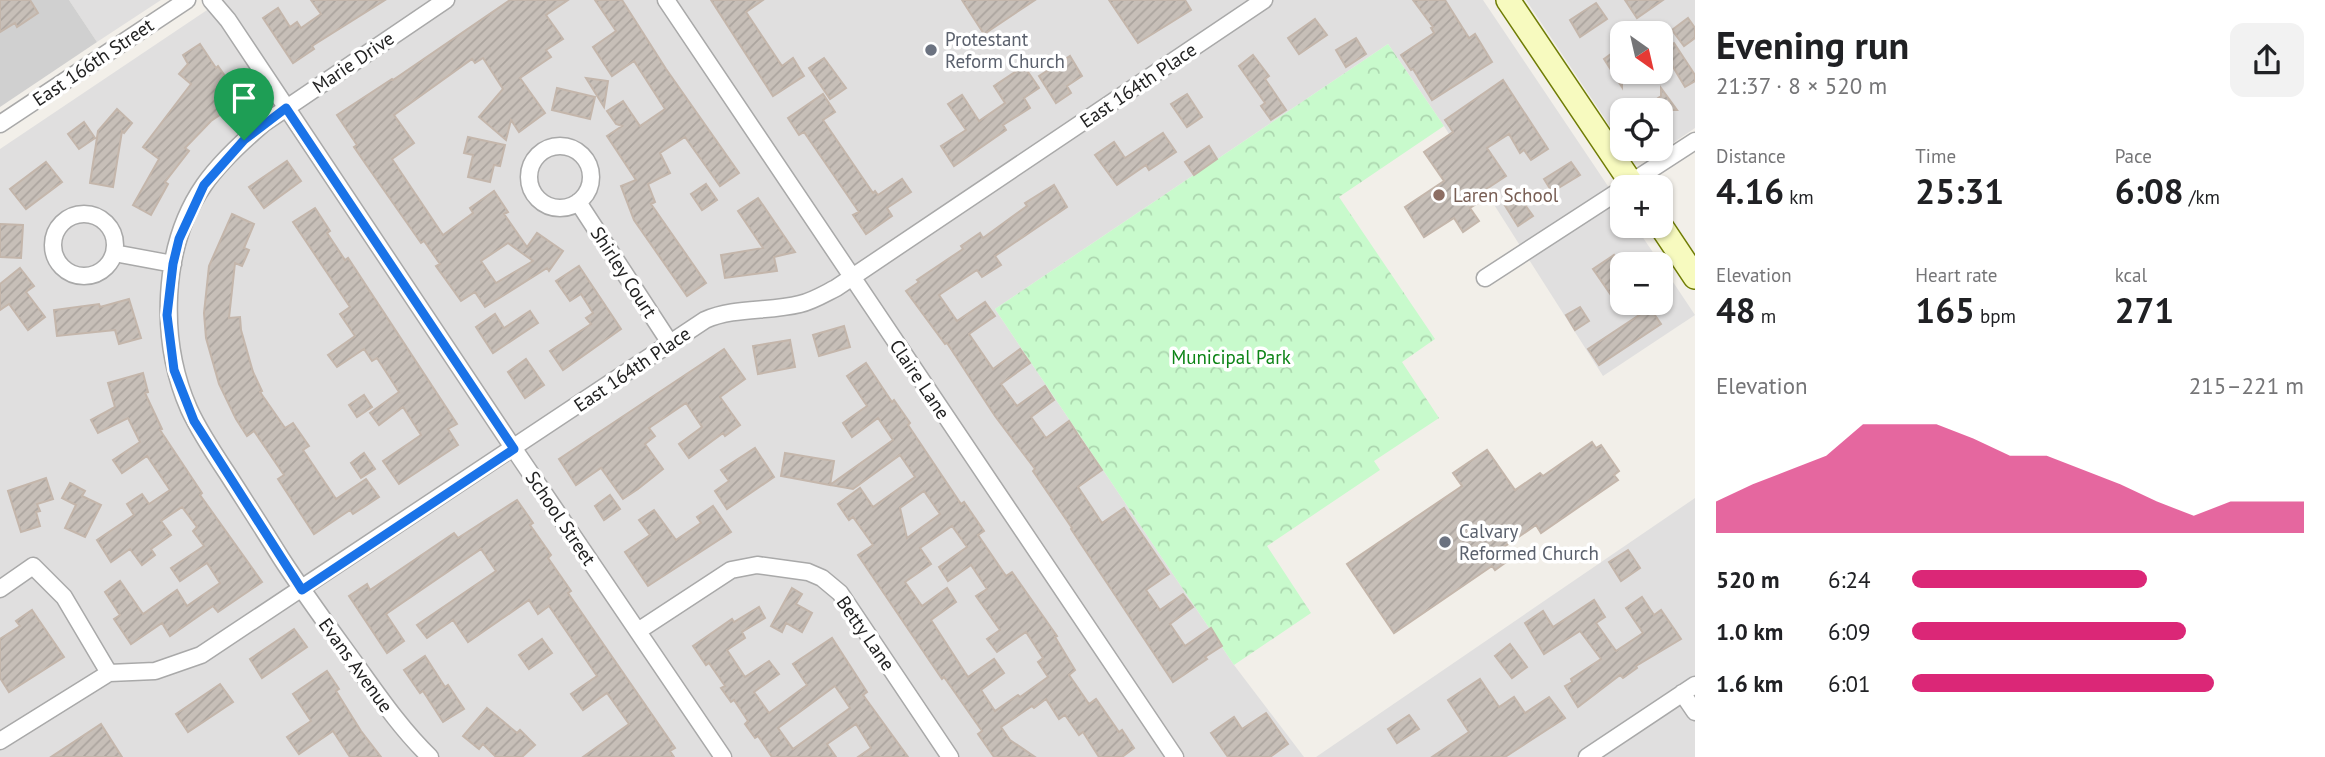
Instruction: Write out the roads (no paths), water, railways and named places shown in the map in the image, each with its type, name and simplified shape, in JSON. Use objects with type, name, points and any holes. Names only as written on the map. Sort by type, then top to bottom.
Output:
[{"type":"street","name":"East 166th Street","points":[[0,124],[187,0]]},
{"type":"street","name":"School Street","points":[[211,0],[228,20],[723,757]]},
{"type":"street","name":"Marie Drive","points":[[173,264],[179,239],[204,185],[244,140],[286,108],[446,0]]},
{"type":"street","name":"Claire Lane","points":[[666,0],[1175,757]]},
{"type":"street","name":"East 164th Place","points":[[1,736],[109,673],[155,671],[201,655],[705,320],[720,313],[801,304],[819,297],[1265,0]]},
{"type":"street","points":[[1508,0],[1621,175]]},
{"type":"street","points":[[1644,175],[1695,141]]},
{"type":"street","points":[[1485,278],[1610,198]]},
{"type":"street","name":"Shirley Court","points":[[578,202],[670,343]]},
{"type":"street","points":[[1669,238],[1695,277]]},
{"type":"street","points":[[114,253],[173,264]]},
{"type":"street","name":"Evans Avenue","points":[[173,264],[167,315],[174,370],[204,437],[302,590],[395,719],[430,757]]},
{"type":"street","name":"Betty Lane","points":[[638,631],[731,570],[757,565],[808,572],[822,578],[840,593],[950,757]]},
{"type":"street","points":[[0,589],[33,566],[64,597],[109,673]]},
{"type":"street","points":[[1587,757],[1689,689],[1695,712]]},
{"type":"place","name":"Protestant Reform Church","points":[[931,50]]},
{"type":"place","name":"Laren School","points":[[1439,195]]},
{"type":"place","name":"Calvary Reformed Church","points":[[1445,542]]},
{"type":"park label","name":"Municipal Park","points":[[1231,357]]}]
